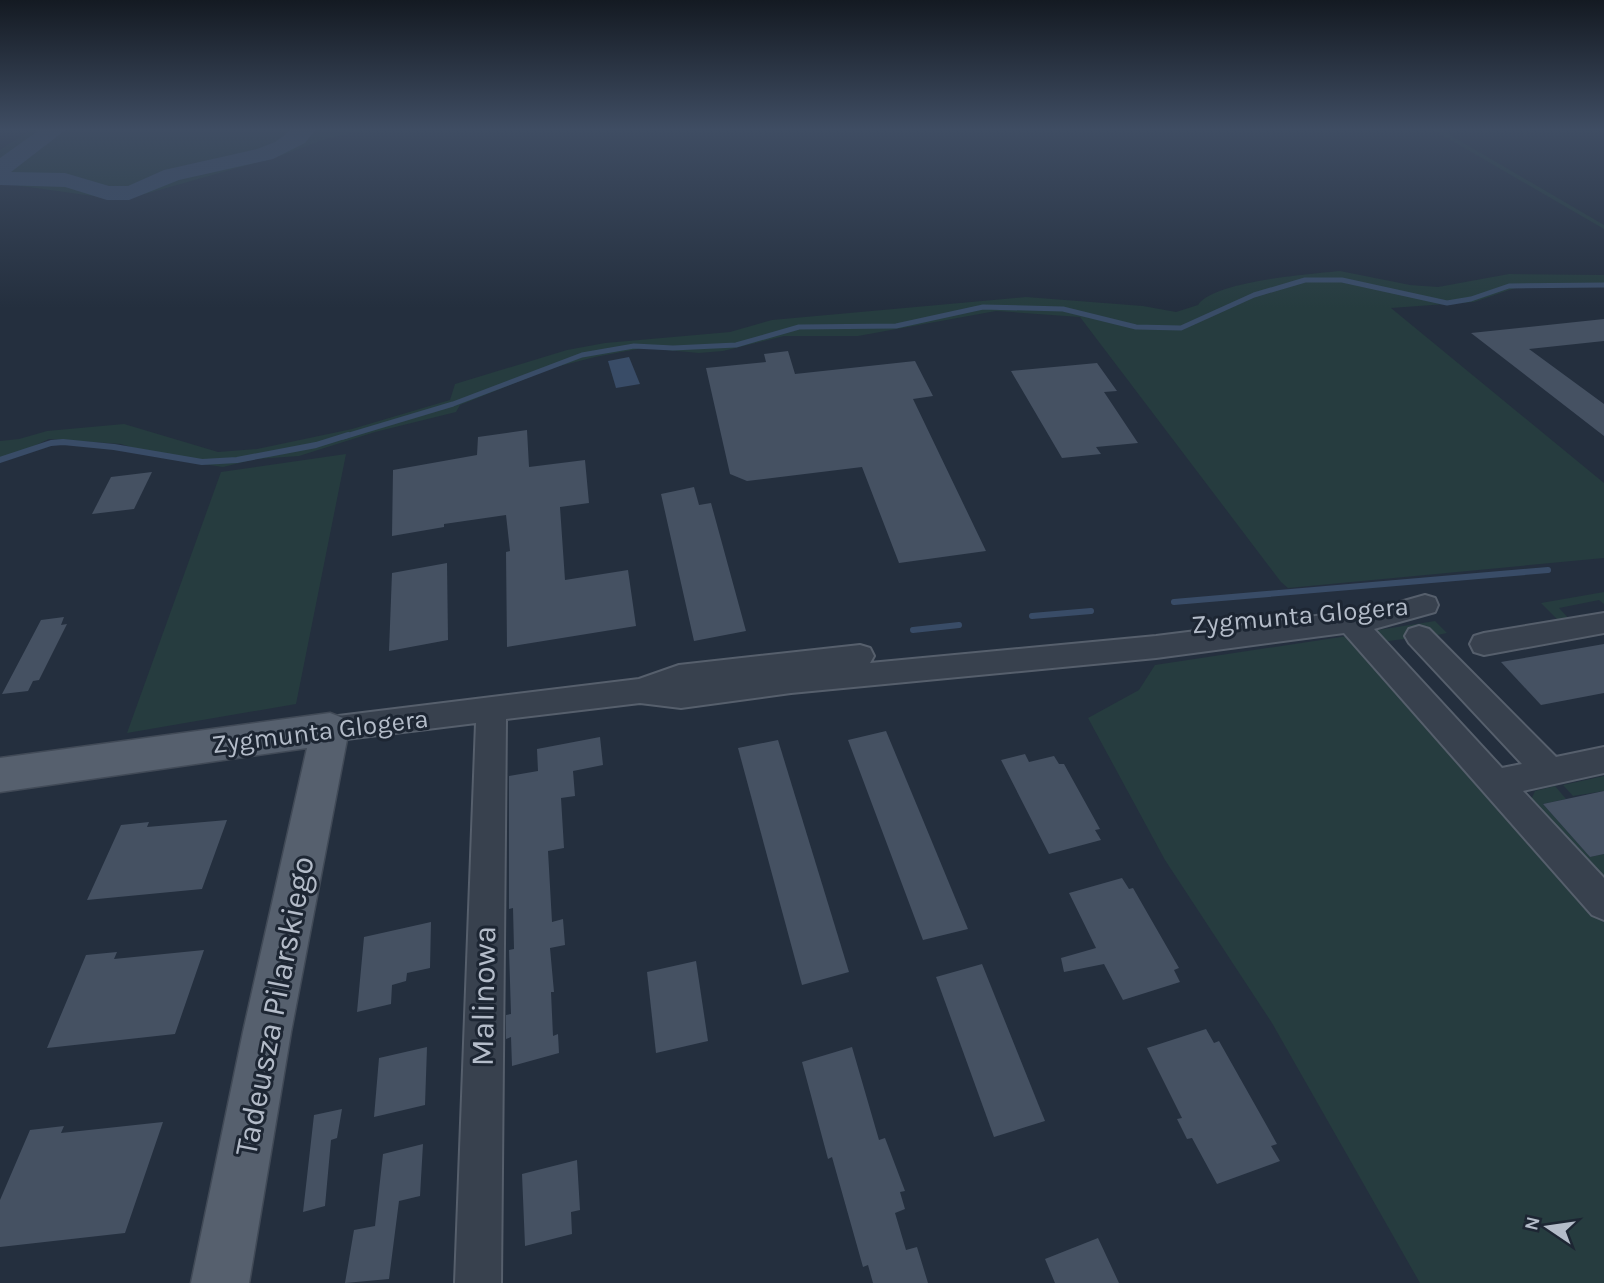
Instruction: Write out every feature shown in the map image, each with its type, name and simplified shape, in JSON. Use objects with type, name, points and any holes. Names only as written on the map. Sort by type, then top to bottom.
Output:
[{"type":"main road","name":"Zygmunta Glogera","points":[[0,775],[330,729]]},
{"type":"main road","name":"Tadeusza Pilarskiego","points":[[220,1283],[267,1032],[330,729]]},
{"type":"street","name":"Zygmunta Glogera","points":[[330,729],[640,691],[681,696],[791,682],[1156,647],[1351,622],[1425,605],[1371,604],[1030,642],[802,661],[679,676],[640,691]]},
{"type":"street","points":[[1351,622],[1604,903]]},
{"type":"street","points":[[1484,644],[1604,623]]},
{"type":"street","points":[[1419,636],[1549,771]]},
{"type":"street","name":"Malinowa","points":[[478,1283],[491,709]]},
{"type":"street","points":[[1496,782],[1604,760]]},
{"type":"green space","points":[[35,188],[167,188],[145,194],[100,197]]},
{"type":"green space","points":[[1533,188],[1540,188],[1604,225],[1604,229]]},
{"type":"green space","points":[[1340,271],[1410,285],[1438,287],[1509,274],[1604,275],[1604,287],[1553,284],[1518,287],[1474,302],[1391,308],[1604,483],[1604,558],[1288,588],[1080,317],[996,311],[858,336],[784,336],[723,351],[699,353],[643,348],[595,357],[552,368],[460,405],[456,412],[375,432],[299,456],[256,459],[223,467],[168,459],[121,444],[49,439],[0,462],[0,441],[47,431],[124,424],[218,452],[257,449],[352,429],[450,400],[455,384],[567,350],[605,343],[730,332],[772,320],[1026,297],[1143,306],[1176,312],[1198,305],[1207,297],[1242,284]]},
{"type":"green space","points":[[346,454],[296,704],[127,733],[221,472]]},
{"type":"green space","points":[[1604,592],[1604,604],[1599,600],[1559,608],[1570,620],[1560,622],[1541,603]]},
{"type":"green space","points":[[1435,621],[1447,633],[1379,643],[1372,631]]},
{"type":"green space","points":[[1354,635],[1604,922],[1604,1283],[1420,1283],[1272,1023],[1165,860],[1088,718],[1139,690],[1155,665]]},
{"type":"green space","points":[[1604,776],[1604,791],[1573,796],[1563,785]]},
{"type":"green space","points":[[1555,786],[1566,799],[1543,804],[1590,857],[1604,854],[1604,884],[1531,800],[1535,791]]},
{"type":"water","points":[[629,357],[640,384],[616,388],[608,361]]},
{"type":"building","points":[[1604,319],[1604,341],[1529,349],[1604,404],[1604,436],[1471,333]]},
{"type":"building","points":[[788,351],[795,374],[915,361],[933,396],[913,399],[986,551],[899,563],[862,467],[747,481],[730,474],[706,368],[766,362],[764,354]]},
{"type":"building","points":[[1097,363],[1117,391],[1104,392],[1138,443],[1096,447],[1101,454],[1062,458],[1011,371]]},
{"type":"building","points":[[527,430],[529,467],[585,460],[589,503],[560,507],[565,580],[628,570],[636,626],[507,647],[506,552],[510,551],[506,515],[444,524],[444,527],[392,536],[393,470],[477,455],[478,437]]},
{"type":"building","points":[[152,472],[134,509],[92,514],[111,477]]},
{"type":"building","points":[[694,487],[699,505],[711,503],[746,631],[694,641],[661,494]]},
{"type":"building","points":[[447,563],[448,640],[389,651],[392,573]]},
{"type":"building","points":[[64,617],[61,625],[67,624],[39,680],[33,681],[28,691],[2,694],[41,620]]},
{"type":"building","points":[[1604,644],[1604,693],[1541,705],[1501,662]]},
{"type":"building","points":[[886,731],[968,929],[923,940],[848,740]]},
{"type":"building","points":[[600,737],[603,765],[573,771],[575,796],[561,798],[564,848],[548,851],[552,922],[563,919],[565,945],[550,948],[554,992],[551,992],[553,1036],[558,1034],[559,1053],[512,1066],[511,1037],[506,1039],[506,1015],[511,1014],[509,950],[514,949],[513,908],[509,909],[509,776],[538,771],[537,749]]},
{"type":"building","points":[[778,740],[849,972],[802,985],[738,748]]},
{"type":"building","points":[[1025,754],[1029,762],[1054,756],[1059,764],[1064,764],[1100,829],[1095,830],[1101,840],[1049,854],[1001,760]]},
{"type":"building","points":[[1604,791],[1604,854],[1590,857],[1543,804]]},
{"type":"building","points":[[227,820],[202,889],[87,900],[121,825],[149,822],[147,827]]},
{"type":"building","points":[[1122,878],[1129,889],[1133,888],[1179,968],[1174,970],[1180,982],[1123,1000],[1104,964],[1064,972],[1061,958],[1096,948],[1069,893]]},
{"type":"building","points":[[431,922],[430,968],[407,973],[406,981],[392,985],[391,1004],[357,1012],[364,937]]},
{"type":"building","points":[[204,950],[175,1034],[47,1048],[86,955],[117,952],[114,959]]},
{"type":"building","points":[[696,961],[708,1041],[656,1053],[647,972]]},
{"type":"building","points":[[982,964],[1045,1121],[994,1137],[936,977]]},
{"type":"building","points":[[1206,1029],[1214,1043],[1219,1041],[1263,1119],[1277,1144],[1271,1146],[1280,1161],[1217,1184],[1192,1138],[1187,1139],[1177,1119],[1182,1118],[1147,1048]]},
{"type":"building","points":[[427,1047],[425,1105],[374,1117],[379,1058]]},
{"type":"building","points":[[852,1047],[879,1140],[885,1138],[905,1191],[900,1192],[905,1209],[895,1213],[906,1250],[917,1247],[928,1283],[873,1283],[868,1265],[863,1267],[832,1157],[828,1159],[802,1062]]},
{"type":"building","points":[[342,1109],[337,1138],[331,1140],[325,1206],[303,1212],[314,1115]]},
{"type":"building","points":[[163,1122],[125,1233],[0,1247],[0,1200],[30,1130],[64,1126],[61,1133]]},
{"type":"building","points":[[423,1144],[420,1196],[399,1201],[389,1279],[345,1283],[354,1230],[375,1226],[383,1154]]},
{"type":"building","points":[[577,1160],[580,1210],[571,1212],[572,1234],[525,1246],[522,1174]]},
{"type":"building","points":[[1098,1238],[1119,1283],[1055,1283],[1045,1259]]},
{"type":"waterway","points":[[93,188],[122,194],[144,188]]},
{"type":"waterway","points":[[343,437],[453,404],[582,355],[634,346],[673,348],[736,345],[799,327],[896,326],[983,307],[1063,309],[1136,327],[1181,328],[1254,295],[1305,280],[1342,280],[1447,303],[1471,299],[1509,286],[1604,285]]},
{"type":"waterway","points":[[0,460],[51,443],[63,442],[114,447],[202,462],[237,460],[316,445],[348,435]]},
{"type":"waterway","points":[[1174,602],[1548,570]]},
{"type":"waterway","points":[[1032,616],[1091,611]]},
{"type":"waterway","points":[[913,630],[959,625]]}]
